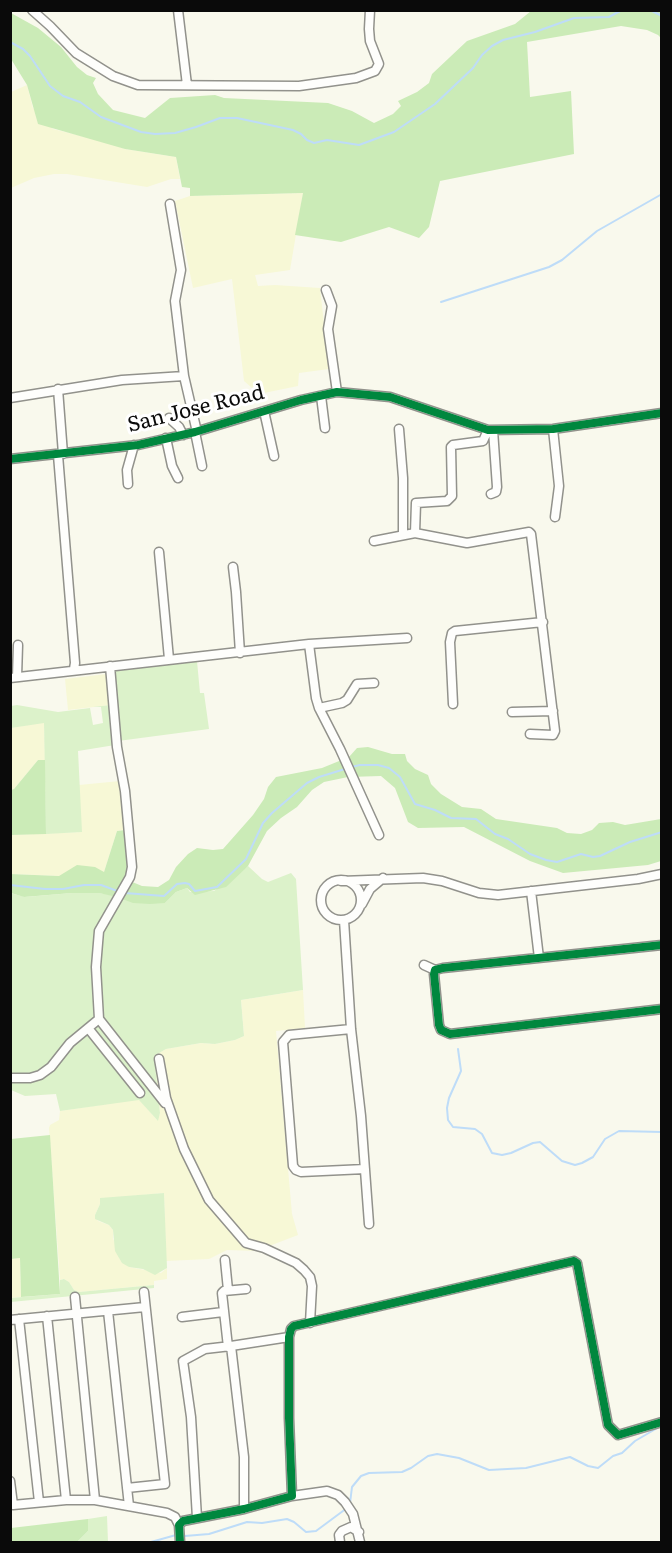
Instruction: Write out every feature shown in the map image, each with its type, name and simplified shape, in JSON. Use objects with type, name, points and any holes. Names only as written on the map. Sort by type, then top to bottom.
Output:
[{"type":"street","points":[[32,10],[70,48],[113,76],[138,86],[299,86],[356,78],[375,71],[379,64],[370,41],[370,10]]},
{"type":"street","points":[[178,10],[187,85]]},
{"type":"street","points":[[170,204],[181,270],[175,301],[184,376],[202,466]]},
{"type":"street","points":[[326,290],[332,306],[328,329],[337,392]]},
{"type":"street","points":[[10,398],[122,380],[184,376]]},
{"type":"street","points":[[58,389],[74,669]]},
{"type":"street","name":"San Jose Road","points":[[10,459],[134,445],[183,435],[337,392],[390,397],[490,430]]},
{"type":"street","points":[[321,396],[325,428]]},
{"type":"street","points":[[264,411],[274,456]]},
{"type":"street","points":[[490,430],[553,429],[662,413]]},
{"type":"street","points":[[169,418],[179,427],[183,435]]},
{"type":"street","points":[[399,429],[403,477],[403,535]]},
{"type":"street","points":[[553,429],[559,486],[555,517]]},
{"type":"street","points":[[490,430],[497,488],[496,492],[491,494]]},
{"type":"street","points":[[415,533],[416,504],[447,501],[452,496],[451,447],[485,441],[490,430]]},
{"type":"street","points":[[166,438],[172,466],[178,478]]},
{"type":"street","points":[[128,484],[127,470],[134,445]]},
{"type":"street","points":[[374,541],[415,533],[467,543],[529,532],[531,534],[555,734],[530,734]]},
{"type":"street","points":[[159,552],[169,659]]},
{"type":"street","points":[[232,567],[240,653]]},
{"type":"street","points":[[453,704],[450,642],[452,633],[543,622]]},
{"type":"street","points":[[18,645],[14,677],[309,644],[407,638]]},
{"type":"street","points":[[309,644],[319,708],[340,748],[379,836]]},
{"type":"street","points":[[110,666],[117,747],[132,867],[128,882],[99,931],[96,967],[99,1019],[170,1108]]},
{"type":"street","points":[[319,708],[347,700],[357,684],[374,684]]},
{"type":"street","points":[[512,712],[553,711]]},
{"type":"street","points":[[384,878],[369,889],[353,916],[345,920],[336,920],[326,913],[322,895],[329,885],[340,881],[384,878],[423,878],[498,895],[638,879],[662,874]]},
{"type":"street","points":[[340,881],[347,881],[357,889],[360,895],[360,907]]},
{"type":"street","points":[[531,891],[539,958]]},
{"type":"street","points":[[345,920],[351,1029],[357,1071],[369,1224]]},
{"type":"street","points":[[424,965],[435,970],[662,945]]},
{"type":"street","points":[[435,970],[439,1025],[441,1030],[450,1034],[662,1009]]},
{"type":"street","points":[[10,1078],[30,1078],[40,1075],[51,1066],[70,1043],[99,1019]]},
{"type":"street","points":[[88,1028],[140,1093]]},
{"type":"street","points":[[351,1029],[289,1035],[283,1042],[293,1166],[301,1172],[365,1169]]},
{"type":"street","points":[[159,1059],[170,1108],[184,1149],[209,1200],[241,1239],[252,1246],[264,1248],[291,1260],[310,1277],[313,1298],[310,1323]]},
{"type":"street","points":[[225,1260],[228,1290]]},
{"type":"street","points":[[292,1496],[289,1337],[294,1326],[574,1261],[577,1263],[608,1425],[618,1435],[662,1422]]},
{"type":"street","points":[[244,1509],[244,1457],[222,1293],[228,1290],[246,1289]]},
{"type":"street","points":[[127,1488],[165,1484],[144,1292]]},
{"type":"street","points":[[75,1297],[95,1500]]},
{"type":"street","points":[[39,1502],[15,1319],[145,1307]]},
{"type":"street","points":[[108,1311],[129,1506]]},
{"type":"street","points":[[182,1317],[223,1312]]},
{"type":"street","points":[[47,1316],[66,1500]]},
{"type":"street","points":[[198,1518],[191,1417],[183,1361],[205,1349],[289,1337]]},
{"type":"street","points":[[10,1481],[13,1505],[95,1500],[166,1513],[175,1517],[179,1525],[180,1542]]},
{"type":"street","points":[[179,1525],[183,1521],[244,1509],[292,1496],[327,1491],[338,1495],[353,1514],[360,1542]]},
{"type":"street","points":[[340,1542],[340,1533],[345,1528],[351,1527],[359,1532]]},
{"type":"green space","points":[[531,11],[661,11],[661,38],[647,30],[621,26],[527,42],[530,97],[571,91],[574,154],[440,181],[429,227],[419,238],[389,227],[341,242],[295,235],[303,193],[190,196],[190,188],[182,187],[176,157],[125,149],[38,124],[27,85],[11,59],[11,13],[38,28],[61,47],[77,67],[87,75],[96,78],[93,83],[98,94],[113,110],[145,118],[170,98],[215,95],[224,98],[328,103],[352,111],[374,123],[393,114],[401,106],[398,101],[429,83],[432,74],[467,41],[515,24]]},
{"type":"green space","points":[[27,85],[33,108],[53,129],[125,149],[176,157],[180,179],[171,179],[147,187],[54,174],[34,178],[11,188],[11,92]]},
{"type":"green space","points":[[303,193],[290,270],[255,275],[258,286],[320,288],[329,369],[299,373],[298,386],[259,394],[244,381],[232,279],[193,288],[175,201],[190,196]]},
{"type":"green space","points":[[197,661],[200,693],[204,693],[209,729],[118,741],[113,674],[115,670]]},
{"type":"green space","points":[[107,674],[111,705],[68,710],[65,679]]},
{"type":"green space","points":[[111,705],[115,745],[78,751],[82,832],[46,834],[44,723],[11,728],[11,706],[58,712],[90,708],[93,725],[103,723],[101,707],[93,707]]},
{"type":"green space","points":[[44,722],[45,760],[38,760],[11,790],[11,728]]},
{"type":"green space","points":[[368,747],[392,754],[405,754],[407,761],[415,769],[428,775],[431,784],[441,794],[462,807],[481,809],[496,819],[581,834],[592,830],[599,823],[613,822],[625,825],[661,819],[661,861],[648,865],[563,873],[530,861],[464,827],[418,828],[408,822],[395,788],[381,776],[348,777],[324,782],[312,790],[297,807],[267,831],[248,866],[226,887],[195,895],[187,888],[176,892],[165,903],[150,904],[133,903],[99,893],[24,897],[11,893],[10,874],[59,876],[77,865],[95,867],[104,872],[117,831],[125,830],[129,866],[125,879],[142,886],[158,887],[169,880],[176,867],[197,848],[223,849],[253,815],[276,777],[322,768],[349,757],[357,748]]},
{"type":"green space","points":[[38,760],[45,760],[46,834],[11,835],[11,790]]},
{"type":"green space","points":[[120,781],[125,830],[117,831],[104,872],[59,876],[11,874],[10,835],[81,832],[79,785]]},
{"type":"green space","points":[[248,866],[268,882],[291,873],[296,879],[303,990],[241,1000],[244,1036],[235,1040],[166,1049],[154,1056],[160,1113],[158,1121],[139,1100],[60,1111],[56,1094],[25,1096],[11,1090],[10,893],[25,897],[99,893],[165,903],[176,892],[187,888],[190,892],[214,891]]},
{"type":"green space","points":[[303,990],[305,1028],[276,1031],[292,1214],[298,1235],[256,1251],[227,1250],[209,1259],[166,1261],[164,1193],[100,1199],[95,1215],[98,1221],[109,1225],[113,1230],[113,1239],[129,1267],[161,1273],[167,1268],[167,1279],[154,1281],[154,1285],[79,1292],[74,1290],[69,1282],[64,1279],[60,1280],[49,1128],[59,1120],[60,1111],[139,1099],[157,1120],[160,1113],[154,1056],[166,1049],[235,1040],[244,1036],[241,1000]]},
{"type":"green space","points":[[50,1135],[60,1294],[21,1297],[20,1258],[11,1259],[11,1139]]},
{"type":"green space","points":[[164,1193],[167,1268],[155,1275],[122,1263],[115,1251],[113,1230],[109,1225],[95,1219],[95,1215],[100,1198]]},
{"type":"green space","points":[[20,1258],[21,1297],[11,1298],[11,1259]]},
{"type":"green space","points":[[64,1279],[79,1292],[154,1285],[154,1288],[11,1302],[11,1298],[60,1294],[60,1280]]},
{"type":"green space","points":[[107,1516],[108,1542],[77,1542],[88,1531],[88,1519]]},
{"type":"green space","points":[[88,1519],[88,1531],[77,1542],[11,1542],[11,1528]]},
{"type":"waterway","points":[[10,42],[30,56],[50,86],[63,96],[80,102],[101,117],[141,132],[175,133],[220,118],[237,118],[293,130],[314,143],[327,140],[359,145],[394,132],[435,104],[473,68],[482,55],[503,40],[535,32],[574,18],[609,17],[622,10]]},
{"type":"waterway","points":[[650,10],[662,16]]},
{"type":"waterway","points":[[441,302],[549,267],[562,260],[597,231],[662,194]]},
{"type":"waterway","points":[[351,767],[378,765],[389,768],[400,777],[415,804],[451,818],[476,819],[495,834],[508,839],[530,854],[546,860],[557,862],[581,854],[600,856],[630,842],[662,832]]},
{"type":"waterway","points":[[125,893],[164,896],[177,884],[185,883],[195,891],[217,887],[246,859],[263,823],[272,813],[307,783],[345,769]]},
{"type":"waterway","points":[[10,885],[45,889],[101,885],[120,892]]},
{"type":"waterway","points":[[458,1049],[461,1071],[449,1098],[448,1120],[453,1127],[475,1129],[482,1134],[492,1153],[502,1155],[511,1153],[540,1142],[562,1161],[575,1165],[593,1157],[605,1139],[619,1131],[662,1132]]},
{"type":"waterway","points":[[350,1503],[352,1487],[361,1476],[369,1473],[402,1472],[428,1456],[437,1454],[459,1458],[489,1470],[526,1468],[570,1457],[598,1468],[659,1427]]},
{"type":"waterway","points":[[185,1536],[209,1534],[247,1522],[262,1523],[287,1519],[306,1532],[316,1531],[347,1508]]},
{"type":"waterway","points":[[151,1542],[176,1535]]},
{"type":"cycle path","points":[[10,459],[138,445],[195,432],[301,400],[337,392],[390,397],[488,430],[553,429],[662,413]]},
{"type":"cycle path","points":[[662,945],[443,968],[435,970],[434,974],[439,1025],[441,1030],[450,1034],[662,1009]]},
{"type":"cycle path","points":[[180,1542],[179,1525],[183,1521],[244,1509],[292,1496],[289,1337],[294,1326],[574,1261],[577,1263],[608,1425],[618,1435],[662,1422]]}]
